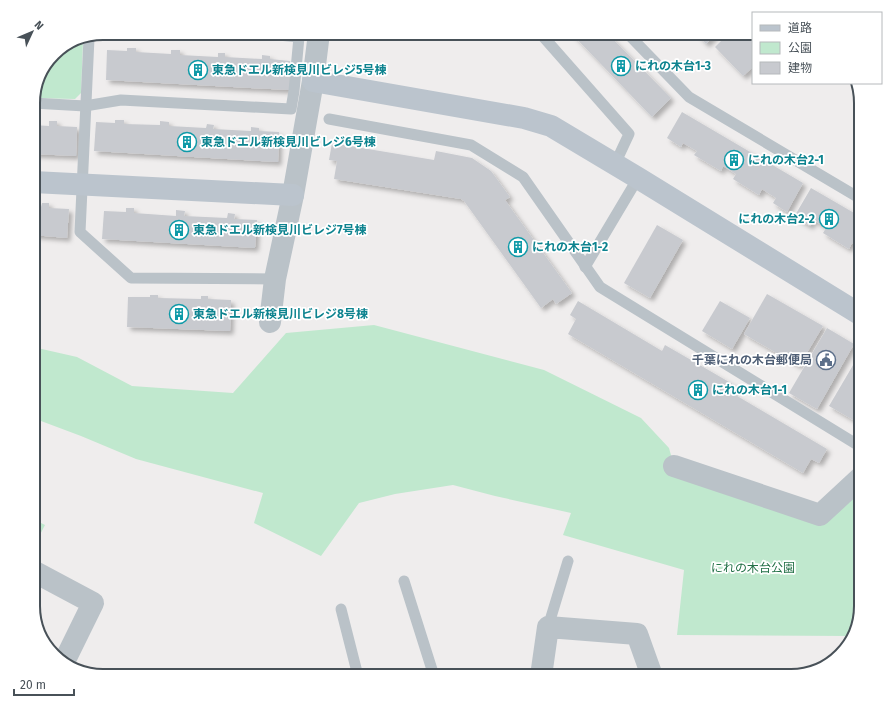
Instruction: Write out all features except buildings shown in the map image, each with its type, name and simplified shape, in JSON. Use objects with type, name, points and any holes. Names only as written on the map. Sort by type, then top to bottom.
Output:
[{"type":"street","points":[[270,322],[275,279],[293,195],[313,81],[318,40]]},
{"type":"street","points":[[313,81],[524,118],[551,126],[616,164],[854,311]]},
{"type":"street","points":[[40,182],[293,195]]},
{"type":"street","points":[[674,466],[820,516],[854,484]]},
{"type":"street","points":[[40,575],[93,603],[66,657]]},
{"type":"street","points":[[542,669],[548,627],[637,634],[650,669]]},
{"type":"lane","points":[[40,103],[85,106],[121,100],[291,109],[299,40]]},
{"type":"lane","points":[[546,40],[629,134],[616,164]]},
{"type":"lane","points":[[634,40],[689,96],[854,195]]},
{"type":"lane","points":[[89,42],[80,232],[131,278],[275,279]]},
{"type":"lane","points":[[329,120],[470,145],[523,177],[600,287],[854,443]]},
{"type":"lane","points":[[585,267],[638,178]]},
{"type":"lane","points":[[548,627],[568,561]]},
{"type":"lane","points":[[404,581],[432,669]]},
{"type":"lane","points":[[341,609],[356,669]]},
{"type":"green space","points":[[83,44],[81,93],[75,99],[40,98],[45,79],[58,58]]},
{"type":"green space","name":"にれの木台公園","points":[[374,325],[544,370],[641,418],[669,448],[674,466],[825,523],[854,496],[854,606],[853,618],[849,630],[846,636],[677,635],[684,570],[563,535],[571,513],[453,485],[395,494],[359,503],[321,556],[254,523],[263,493],[136,459],[40,421],[40,349],[77,357],[132,386],[233,393],[286,333]]},
{"type":"green space","points":[[40,522],[45,525],[40,535]]},
{"type":"place","name":"にれの木台1-3","points":[[621,66]]},
{"type":"place","name":"東急ドエル新検見川ビレジ5号棟","points":[[198,70]]},
{"type":"place","name":"東急ドエル新検見川ビレジ6号棟","points":[[187,142]]},
{"type":"place","name":"にれの木台2-1","points":[[734,160]]},
{"type":"place","name":"にれの木台2-2","points":[[829,219]]},
{"type":"place","name":"東急ドエル新検見川ビレジ7号棟","points":[[179,230]]},
{"type":"place","name":"にれの木台1-2","points":[[518,247]]},
{"type":"place","name":"東急ドエル新検見川ビレジ8号棟","points":[[179,314]]},
{"type":"place","name":"千葉にれの木台郵便局","points":[[826,360]]},
{"type":"place","name":"にれの木台1-1","points":[[698,390]]}]
